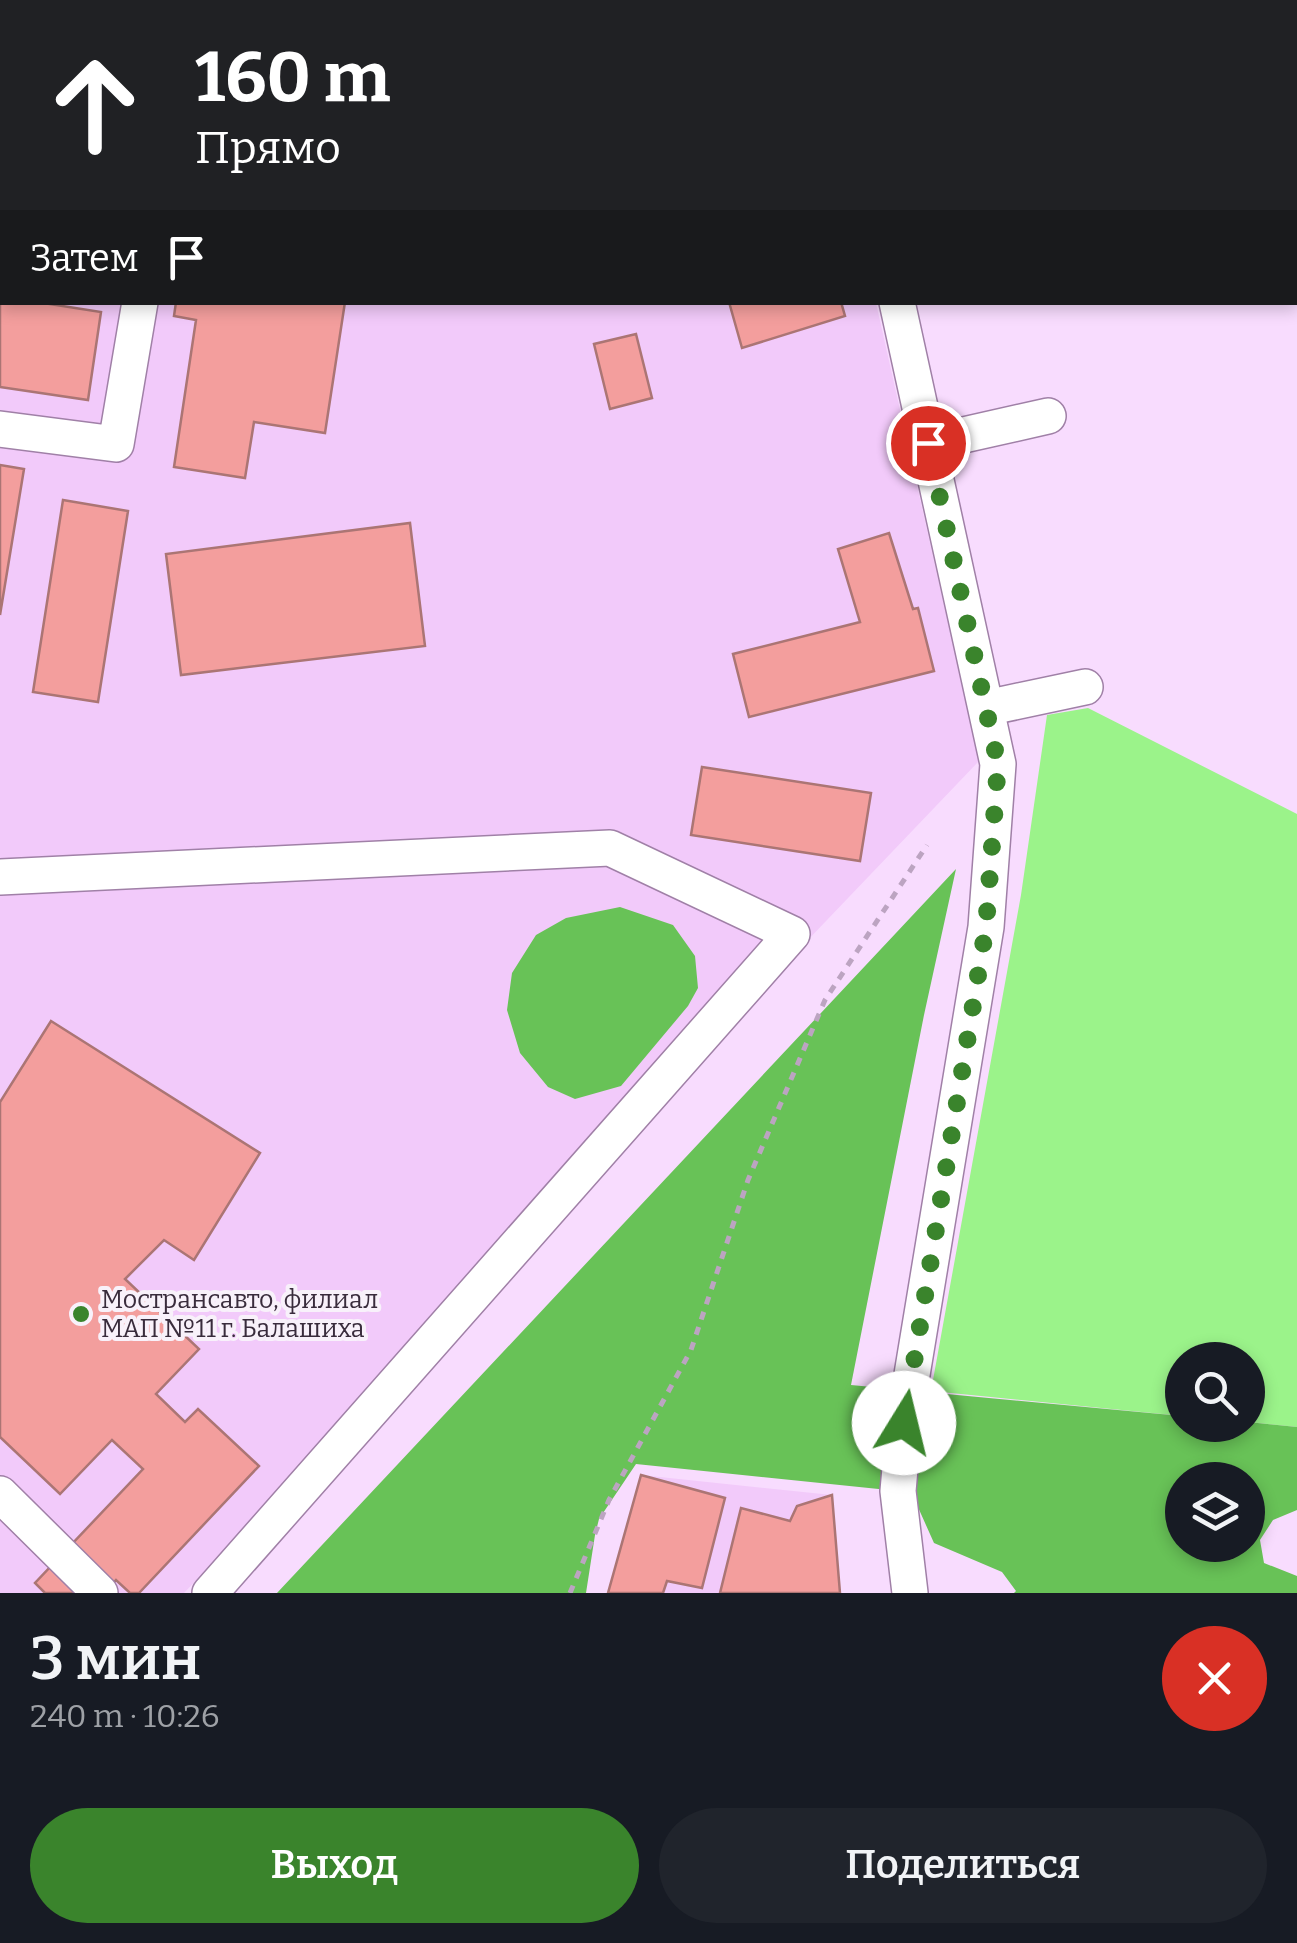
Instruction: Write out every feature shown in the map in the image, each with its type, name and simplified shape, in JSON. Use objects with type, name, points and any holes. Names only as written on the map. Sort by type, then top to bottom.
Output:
[{"type":"street","points":[[0,429],[116,444],[139,305]]},
{"type":"street","points":[[897,305],[904,382],[928,443],[998,764],[986,927],[904,1423],[898,1491],[910,1593]]},
{"type":"street","points":[[928,443],[1048,416]]},
{"type":"street","points":[[986,708],[1085,686]]},
{"type":"street","points":[[0,877],[610,848],[792,934],[210,1593]]},
{"type":"street","points":[[0,1494],[100,1593]]},
{"type":"path","points":[[570,1593],[609,1500],[691,1350],[748,1180],[825,1000],[927,844]]},
{"type":"shaded area","points":[[0,305],[876,305],[979,761],[184,1593],[0,1593]]},
{"type":"shaded area","points":[[641,1475],[832,1495],[840,1593],[608,1593]]},
{"type":"green space","points":[[1088,708],[1297,814],[1297,1427],[1265,1424],[1265,1342],[1165,1342],[1165,1414],[931,1391],[1021,895],[1047,715]]},
{"type":"green space","points":[[956,869],[851,1385],[1165,1414],[1165,1442],[1265,1442],[1265,1424],[1297,1427],[1297,1510],[1273,1520],[1265,1532],[1265,1462],[1165,1462],[1165,1562],[1264,1562],[1297,1576],[1297,1593],[1014,1593],[1002,1572],[934,1543],[913,1496],[898,1491],[636,1464],[599,1519],[586,1593],[277,1593]]},
{"type":"green space","points":[[620,907],[673,925],[695,956],[698,988],[688,1006],[621,1086],[575,1099],[548,1087],[520,1053],[507,1010],[512,973],[536,935],[566,918]]},
{"type":"building","points":[[0,305],[56,305],[101,312],[88,400],[0,387]]},
{"type":"building","points":[[176,305],[345,305],[325,433],[254,422],[245,478],[174,467],[196,320],[174,316]]},
{"type":"building","points":[[730,305],[842,305],[845,316],[742,348]]},
{"type":"building","points":[[636,334],[652,398],[610,409],[594,344]]},
{"type":"building","points":[[0,465],[24,469],[0,615]]},
{"type":"building","points":[[63,500],[128,511],[98,702],[33,692]]},
{"type":"building","points":[[410,523],[425,646],[181,675],[166,554]]},
{"type":"building","points":[[889,533],[913,609],[918,608],[934,671],[749,717],[733,654],[860,622],[838,549]]},
{"type":"building","points":[[702,767],[871,793],[860,861],[691,835]]},
{"type":"building","name":"Мострансавто, филиал МАП №11 г. Балашиха","points":[[51,1021],[260,1153],[194,1260],[164,1240],[125,1279],[199,1349],[156,1394],[185,1422],[198,1409],[259,1466],[139,1593],[130,1593],[116,1580],[104,1593],[45,1593],[35,1583],[143,1469],[112,1440],[60,1494],[0,1437],[0,1102]]},
{"type":"building","points":[[641,1475],[725,1498],[702,1588],[667,1581],[663,1593],[608,1593]]},
{"type":"building","points":[[832,1495],[840,1593],[720,1593],[741,1508],[790,1521],[797,1506]]},
{"type":"place","name":"Мострансавто, филиал МАП №11 г. Балашиха","points":[[81,1314]]},
{"type":"route","points":[[904,1423],[986,927],[998,764],[928,443]]}]
